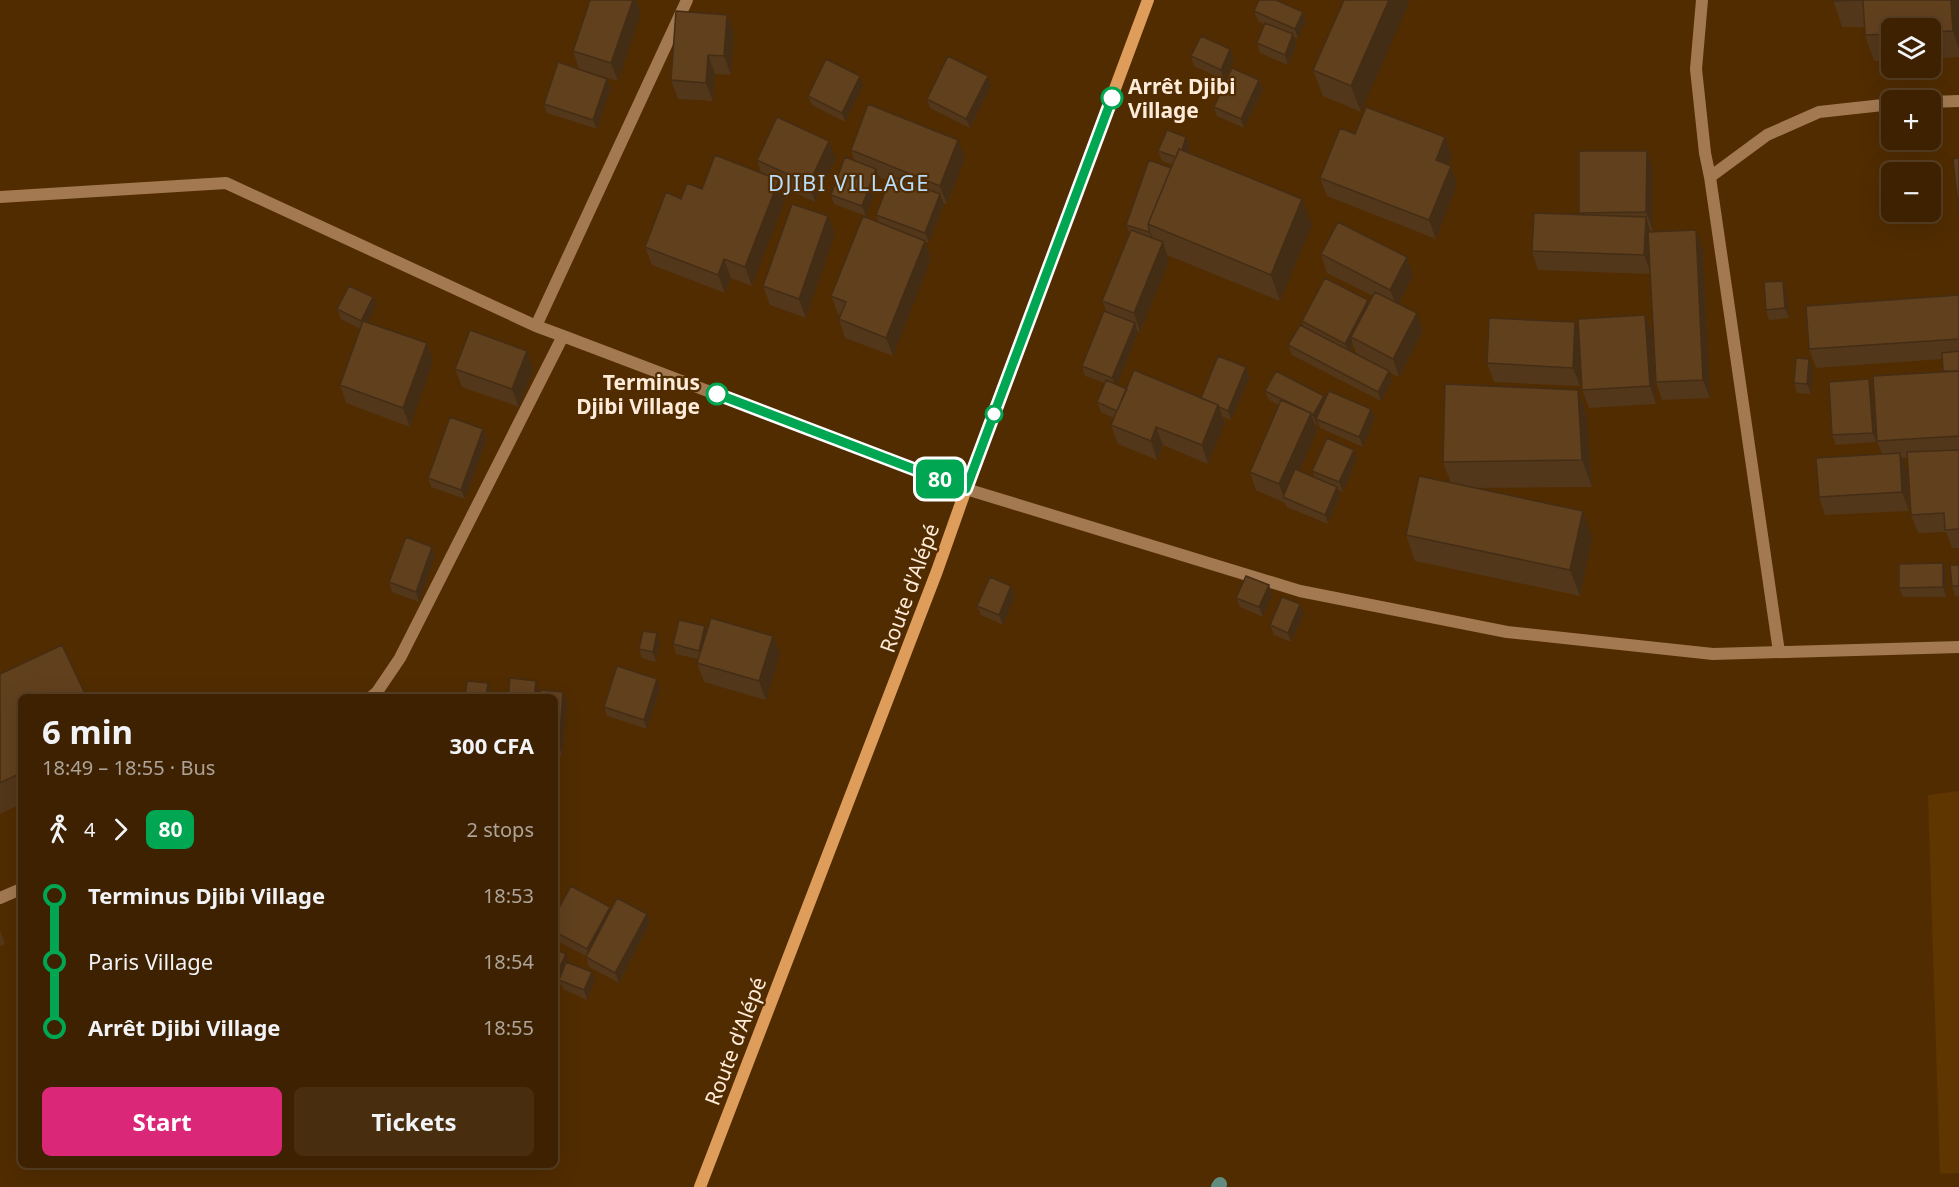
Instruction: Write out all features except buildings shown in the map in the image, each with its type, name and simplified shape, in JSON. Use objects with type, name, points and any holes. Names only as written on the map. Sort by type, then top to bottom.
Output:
[{"type":"main road","name":"Route d'Alépé","points":[[700,1187],[938,571],[966,489],[1149,0]]},
{"type":"street","points":[[536,326],[687,0]]},
{"type":"street","points":[[1702,0],[1696,69],[1705,153],[1779,652]]},
{"type":"street","points":[[1941,102],[1959,101]]},
{"type":"street","points":[[1710,177],[1767,135],[1819,111],[1881,105]]},
{"type":"street","points":[[0,197],[226,183],[536,326],[966,489],[1300,591],[1507,632],[1713,654],[1959,647]]},
{"type":"street","points":[[375,694],[400,658],[563,336]]},
{"type":"street","points":[[0,897],[18,890]]},
{"type":"shaded area","points":[[1959,791],[1959,1173],[1940,1174],[1928,795]]},
{"type":"bus line","name":"80","points":[[717,394],[966,489],[1112,98]]},
{"type":"place","name":"Arrêt Djibi Village","points":[[1112,98]]},
{"type":"place","name":"Terminus Djibi Village","points":[[717,394]]},
{"type":"district","name":"DJIBI VILLAGE","points":[[849,182]]}]
